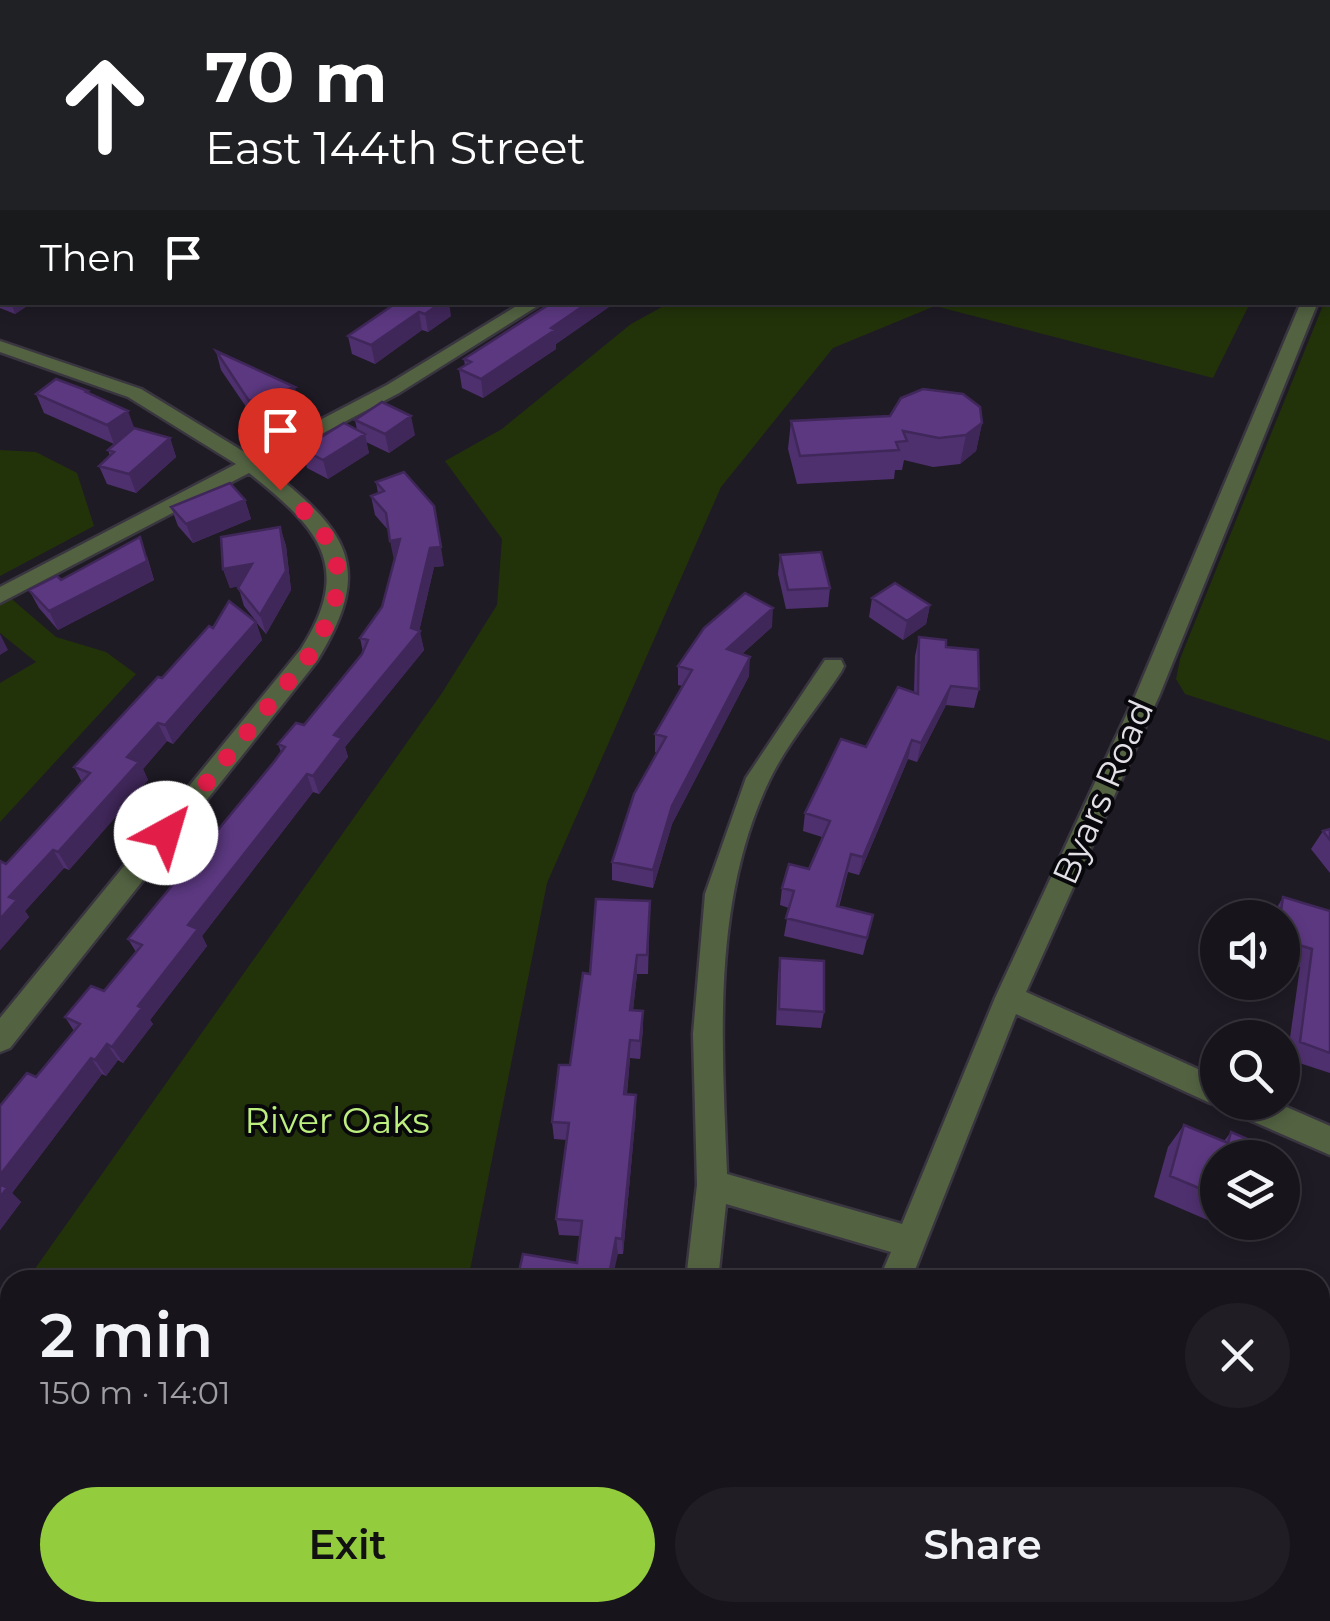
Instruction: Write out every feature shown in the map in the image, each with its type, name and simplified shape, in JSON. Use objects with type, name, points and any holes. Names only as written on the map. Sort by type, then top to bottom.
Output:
[{"type":"street","points":[[0,596],[393,389],[531,305]]},
{"type":"street","name":"Byars Road","points":[[900,1270],[1009,998],[1156,676],[1309,305]]},
{"type":"street","points":[[0,346],[149,399],[249,466],[312,515],[334,549],[339,577],[328,624],[309,656],[0,1040]]},
{"type":"street","points":[[703,1270],[712,1185],[707,1034],[718,894],[758,778],[833,666]]},
{"type":"street","points":[[1009,998],[1200,1084]]},
{"type":"street","points":[[1284,1120],[1330,1140]]},
{"type":"street","points":[[712,1185],[912,1242]]},
{"type":"green space","name":"River Oaks","points":[[666,305],[1249,305],[1213,378],[935,306],[833,348],[721,487],[547,883],[470,1270],[34,1270],[442,693],[497,605],[502,539],[445,461],[502,429],[631,324]]},
{"type":"green space","points":[[1323,305],[1330,305],[1330,741],[1185,694],[1176,679],[1180,659]]},
{"type":"green space","points":[[0,450],[36,452],[77,473],[94,526],[0,576]]},
{"type":"green space","points":[[0,589],[56,637],[106,652],[136,674],[0,822],[0,683],[36,662],[0,633]]},
{"type":"building","points":[[393,305],[438,305],[425,314],[419,312],[371,345],[348,336]]},
{"type":"building","points":[[548,305],[585,305],[551,328],[555,330],[481,379],[459,369],[471,362],[464,359]]},
{"type":"building","points":[[216,351],[295,387],[249,401]]},
{"type":"building","points":[[56,379],[128,411],[107,425],[36,394]]},
{"type":"building","points":[[923,389],[963,394],[980,407],[982,423],[966,435],[939,438],[903,431],[907,441],[896,442],[899,450],[800,456],[791,421],[890,416],[901,398]]},
{"type":"building","points":[[382,402],[411,416],[385,434],[355,420]]},
{"type":"building","points":[[344,423],[365,434],[323,460],[302,449]]},
{"type":"building","points":[[134,428],[170,438],[129,474],[99,466],[114,452],[108,450]]},
{"type":"building","points":[[404,472],[434,506],[441,547],[430,548],[411,628],[420,631],[334,735],[342,738],[313,776],[307,774],[188,925],[198,929],[138,1006],[142,1008],[112,1047],[107,1044],[95,1060],[91,1058],[0,1175],[0,1106],[27,1073],[36,1077],[80,1024],[65,1017],[91,986],[104,991],[142,945],[128,939],[274,762],[285,747],[278,744],[296,723],[304,725],[362,654],[368,640],[360,638],[382,607],[400,539],[390,541],[386,513],[371,496],[384,491],[376,482]]},
{"type":"building","points":[[230,483],[245,500],[186,524],[171,507]]},
{"type":"building","points":[[280,527],[286,571],[260,615],[238,588],[252,564],[223,569],[221,537]]},
{"type":"building","points":[[140,537],[147,561],[49,611],[29,590],[57,576],[61,580]]},
{"type":"building","points":[[821,552],[830,588],[788,590],[780,555]]},
{"type":"building","points":[[895,583],[930,605],[907,621],[872,598]]},
{"type":"building","points":[[745,593],[773,608],[727,649],[750,657],[672,806],[653,870],[612,862],[634,794],[666,737],[655,734],[692,670],[678,666],[704,628]]},
{"type":"building","points":[[229,601],[256,622],[165,725],[158,723],[127,757],[139,762],[58,852],[53,850],[9,897],[17,900],[0,919],[0,861],[6,864],[90,773],[74,767],[209,626],[213,628]]},
{"type":"building","points":[[919,637],[946,640],[946,647],[978,650],[979,689],[951,686],[921,743],[912,740],[863,857],[851,854],[837,906],[873,915],[867,938],[786,918],[794,891],[782,888],[789,864],[809,869],[830,821],[805,813],[841,739],[866,747],[898,687],[918,694]]},
{"type":"building","points":[[596,899],[650,901],[647,955],[637,955],[630,1010],[643,1011],[640,1041],[630,1040],[624,1094],[636,1095],[622,1239],[616,1238],[610,1270],[519,1270],[523,1254],[577,1263],[582,1221],[556,1219],[569,1123],[552,1122],[559,1065],[570,1065],[583,973],[590,974]]},
{"type":"building","points":[[1300,902],[1330,911],[1330,1053],[1300,1042],[1312,949],[1300,945]]},
{"type":"building","points":[[780,958],[824,961],[824,1012],[779,1009]]},
{"type":"building","points":[[1184,1125],[1221,1140],[1200,1140],[1200,1188],[1170,1176]]},
{"type":"building","points":[[1231,1132],[1250,1140],[1229,1140]]},
{"type":"route","points":[[166,833],[309,656],[328,624],[336,600],[339,577],[334,549],[312,515],[280,490]]}]
